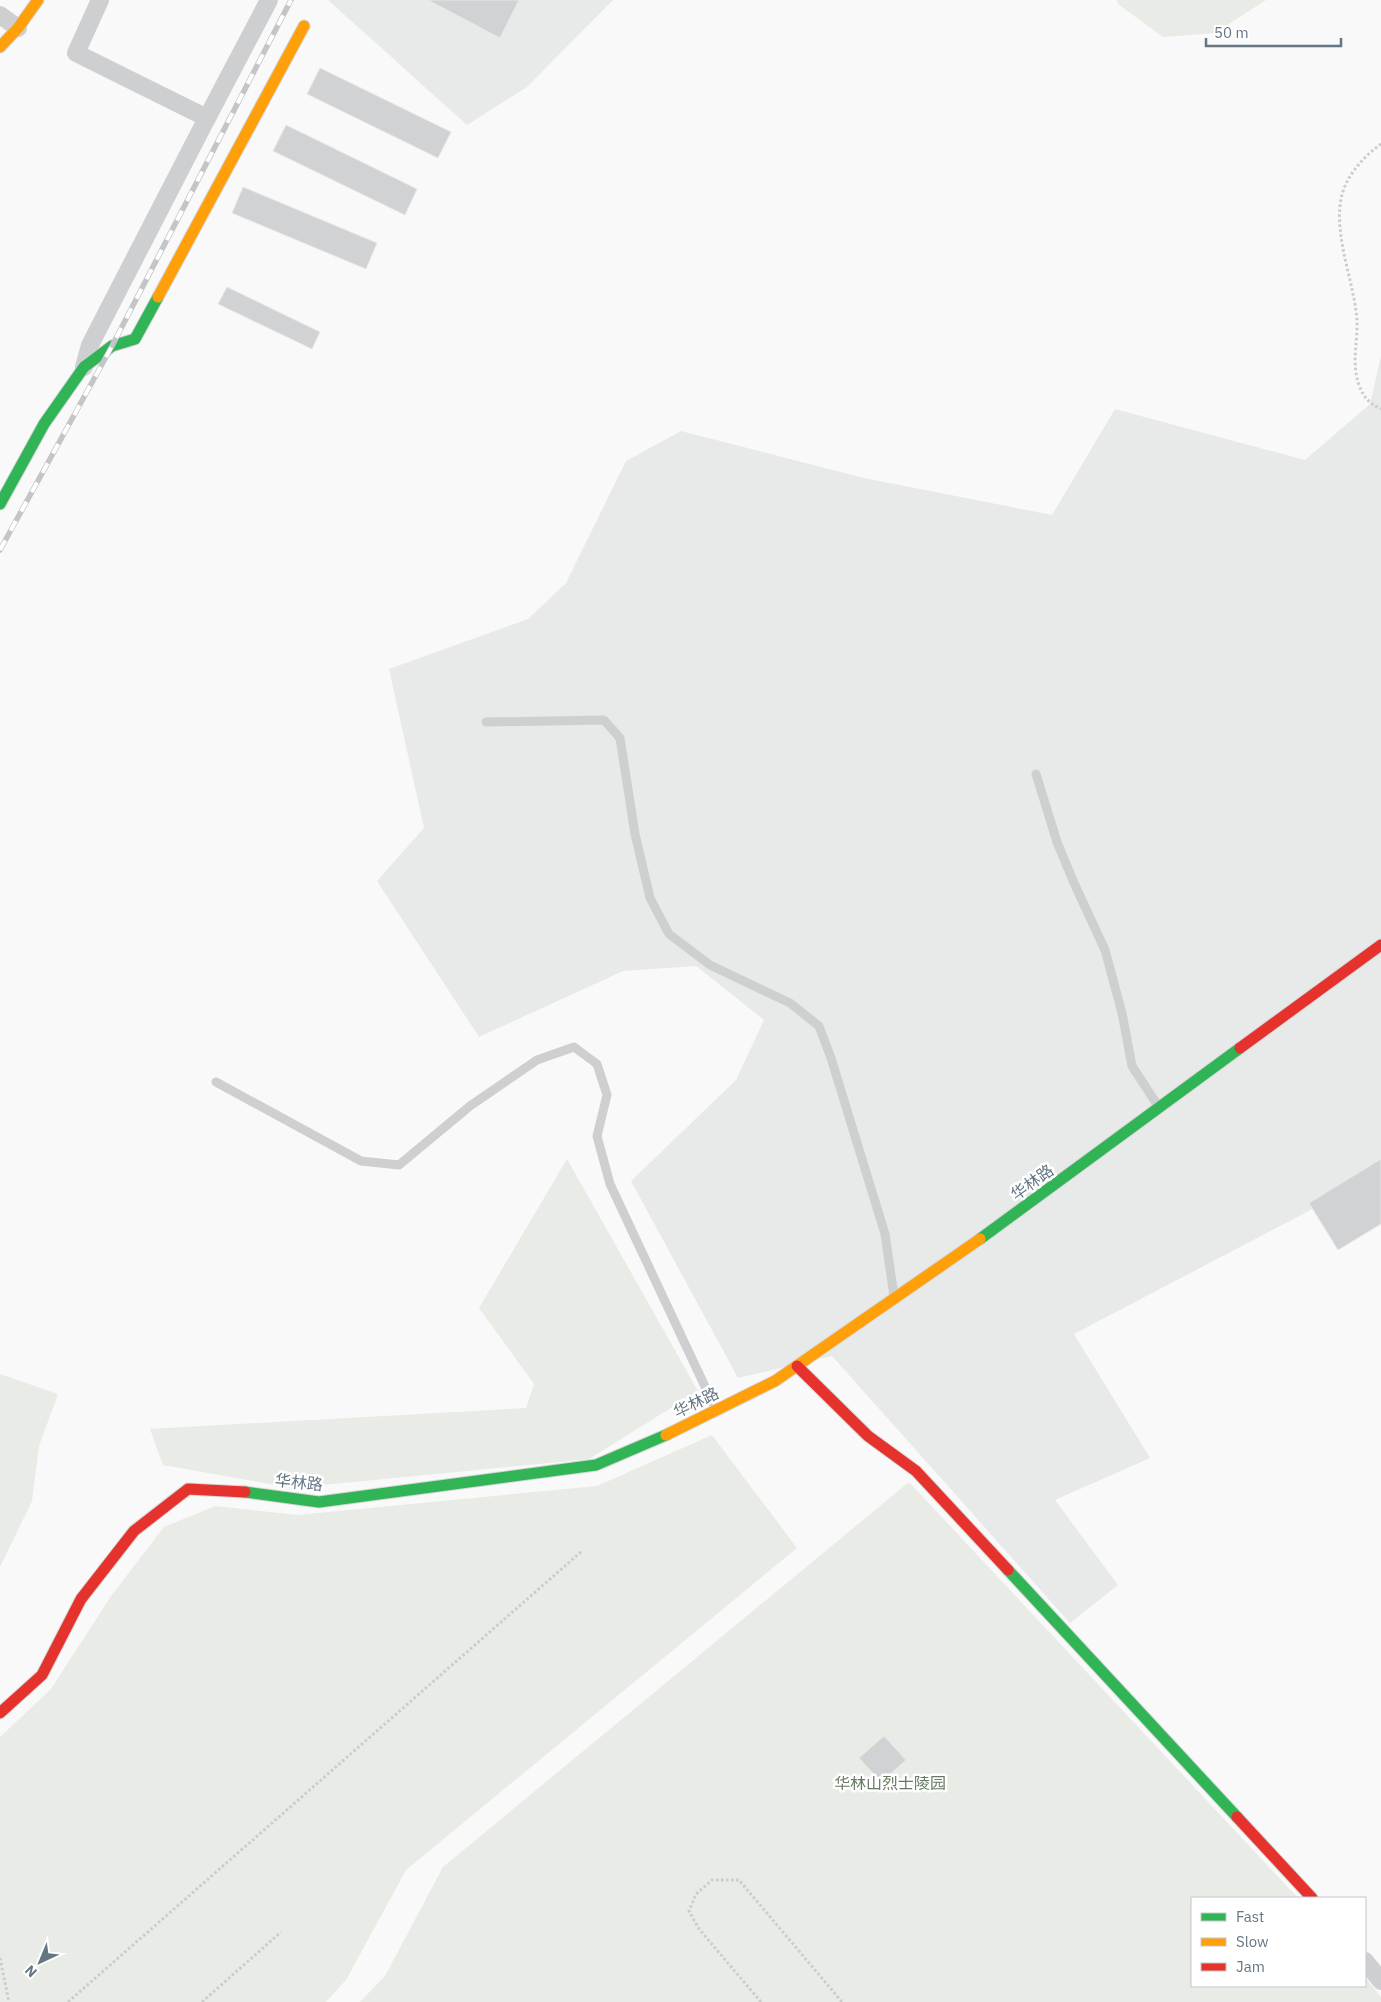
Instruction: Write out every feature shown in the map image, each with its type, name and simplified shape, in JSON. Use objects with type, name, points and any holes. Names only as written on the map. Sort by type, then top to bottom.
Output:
[{"type":"main road","points":[[0,47],[18,28],[38,0]]},
{"type":"main road","points":[[0,504],[44,424],[84,366],[112,346],[135,339],[304,26]]},
{"type":"main road","name":"华林路","points":[[0,1713],[42,1675],[81,1599],[134,1531],[188,1488],[238,1491],[319,1502],[596,1465],[658,1439],[775,1381],[797,1366],[983,1237],[1381,945]]},
{"type":"main road","points":[[797,1366],[868,1436],[916,1471],[1311,1897]]},
{"type":"street","points":[[100,0],[76,53],[207,118]]},
{"type":"street","points":[[84,366],[90,345],[269,0]]},
{"type":"street","points":[[0,15],[18,28]]},
{"type":"street","points":[[1366,1962],[1381,1982]]},
{"type":"lane","points":[[486,722],[604,720],[620,738],[635,834],[650,898],[669,934],[710,965],[790,1003],[819,1026],[832,1058],[885,1234],[894,1299]]},
{"type":"lane","points":[[1036,774],[1061,850],[1105,950],[1122,1013],[1132,1066],[1159,1108]]},
{"type":"lane","points":[[216,1082],[361,1161],[399,1165],[470,1106],[537,1060],[574,1047],[597,1064],[607,1095],[598,1136],[610,1184],[716,1410]]},
{"type":"path","points":[[1381,144],[1346,181],[1341,200],[1345,252],[1357,321],[1354,350],[1356,372],[1359,385],[1368,402],[1381,409]]},
{"type":"path","points":[[68,2002],[582,1551]]},
{"type":"path","points":[[761,2002],[699,1929],[689,1911],[696,1894],[712,1880],[739,1880],[842,2002]]},
{"type":"path","points":[[202,2002],[281,1932]]},
{"type":"path","points":[[0,1958],[9,2002]]},
{"type":"shaded area","points":[[328,0],[613,0],[527,87],[467,125]]},
{"type":"shaded area","points":[[1381,356],[1381,1173],[1074,1334],[1150,1458],[1055,1500],[1118,1585],[1070,1623],[832,1356],[738,1378],[631,1181],[736,1080],[764,1020],[696,966],[623,971],[479,1037],[377,881],[424,828],[389,669],[528,619],[566,583],[626,461],[681,431],[864,478],[1052,515],[1115,409],[1305,460],[1370,404]]},
{"type":"green space","points":[[1117,0],[1266,0],[1215,33],[1163,37],[1118,4]]},
{"type":"green space","points":[[567,1159],[698,1391],[589,1459],[292,1488],[163,1465],[150,1429],[526,1408],[534,1384],[479,1308]]},
{"type":"green space","points":[[0,1374],[58,1394],[39,1446],[32,1501],[0,1567]]},
{"type":"green space","points":[[712,1435],[797,1548],[406,1870],[346,1980],[326,2002],[0,2002],[0,1737],[51,1689],[111,1596],[164,1527],[215,1506],[297,1515],[597,1486]]},
{"type":"green space","name":"华林山烈士陵园","points":[[909,1482],[1297,1897],[1191,1897],[1191,1987],[1366,1987],[1366,1978],[1381,1997],[1381,2002],[360,2002],[385,1976],[443,1867]]},
{"type":"building","points":[[428,0],[519,0],[500,38]]},
{"type":"building","points":[[320,68],[451,132],[438,158],[307,94]]},
{"type":"building","points":[[286,125],[417,189],[405,215],[273,151]]},
{"type":"building","points":[[243,187],[377,243],[366,269],[232,213]]},
{"type":"building","points":[[227,287],[320,332],[312,349],[218,304]]},
{"type":"building","points":[[1381,1159],[1381,1224],[1338,1250],[1309,1203]]},
{"type":"building","points":[[884,1736],[906,1760],[881,1782],[859,1758]]},
{"type":"railway","points":[[0,550],[112,346],[291,0]]},
{"type":"traffic: fast","points":[[0,504],[44,424],[84,367],[112,346],[135,339],[158,297]]},
{"type":"traffic: fast","points":[[980,1239],[1240,1048]]},
{"type":"traffic: fast","points":[[245,1492],[319,1502],[596,1465],[666,1435]]},
{"type":"traffic: fast","points":[[1008,1570],[1237,1817]]},
{"type":"traffic: slow","points":[[0,47],[18,28],[38,0]]},
{"type":"traffic: slow","points":[[158,297],[304,26]]},
{"type":"traffic: slow","points":[[666,1435],[775,1381],[980,1239]]},
{"type":"traffic: jam","points":[[1240,1048],[1381,945]]},
{"type":"traffic: jam","points":[[797,1366],[868,1436],[916,1471],[1008,1570]]},
{"type":"traffic: jam","points":[[0,1713],[42,1675],[81,1599],[134,1531],[188,1489],[245,1492]]},
{"type":"traffic: jam","points":[[1237,1817],[1311,1897]]}]
